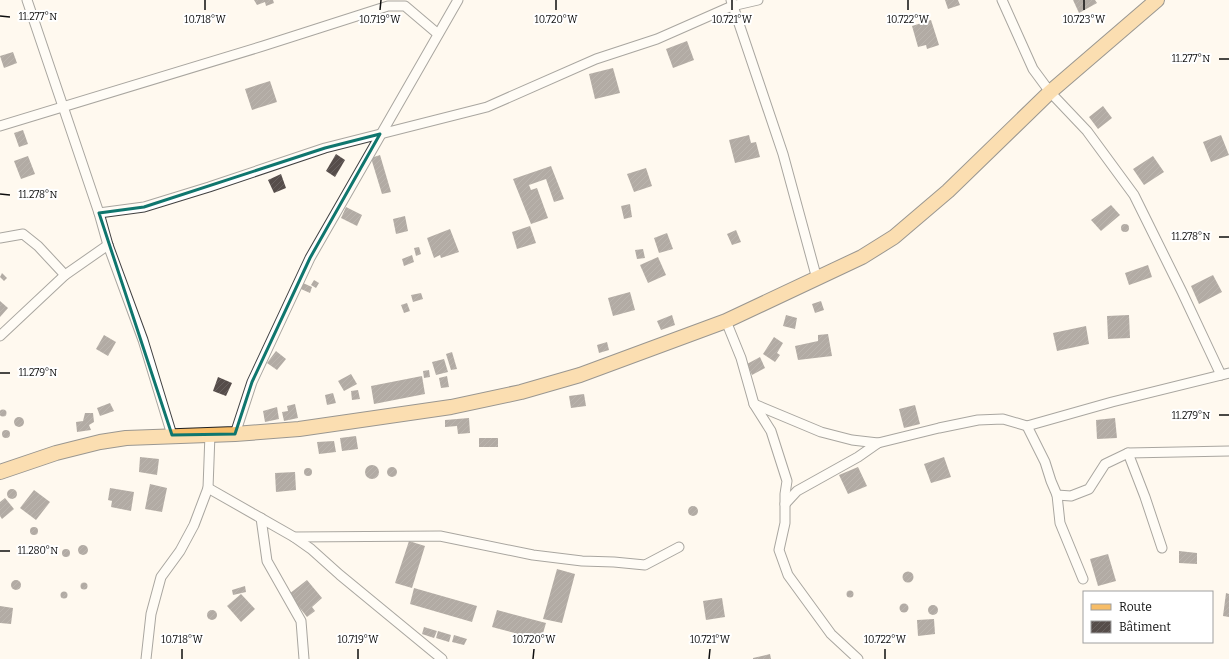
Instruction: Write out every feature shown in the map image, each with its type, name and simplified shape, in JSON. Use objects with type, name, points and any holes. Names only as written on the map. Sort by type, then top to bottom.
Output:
[{"type":"main road","points":[[0,472],[56,453],[100,442],[126,438],[172,435],[235,434],[299,428],[451,407],[521,392],[580,375],[726,321],[862,257],[894,237],[948,191],[1050,92],[1157,0]]},
{"type":"street","points":[[27,0],[99,213],[108,245],[143,340],[172,435]]},
{"type":"street","points":[[235,434],[252,382],[310,258],[458,0]]},
{"type":"street","points":[[99,213],[144,207],[209,187],[324,148],[487,107],[596,59],[657,39],[731,3],[758,0]]},
{"type":"street","points":[[754,404],[821,432],[852,440],[878,443],[978,420],[1003,420],[1027,426],[1112,402],[1225,374],[1134,195],[1087,131],[1050,92],[1033,69],[1002,0]]},
{"type":"street","points":[[731,3],[783,154],[818,278]]},
{"type":"street","points":[[0,126],[263,46],[388,6],[405,6],[438,34]]},
{"type":"street","points":[[0,238],[23,234],[38,246],[65,275]]},
{"type":"street","points":[[0,336],[65,275],[108,245]]},
{"type":"street","points":[[726,321],[741,358],[754,404],[771,431],[787,481],[785,523],[779,550],[788,575],[831,634],[858,659]]},
{"type":"street","points":[[1027,426],[1045,462],[1057,495],[1060,523],[1083,579]]},
{"type":"street","points":[[146,659],[151,614],[161,577],[180,551],[194,525],[208,488],[210,434]]},
{"type":"street","points":[[785,504],[797,491],[858,457],[878,443]]},
{"type":"street","points":[[1057,495],[1071,496],[1089,489],[1105,464],[1128,453],[1229,451]]},
{"type":"street","points":[[1128,453],[1162,548]]},
{"type":"street","points":[[208,488],[294,537],[311,549],[340,575],[442,659]]},
{"type":"street","points":[[261,518],[267,561],[301,621],[304,659]]},
{"type":"street","points":[[294,537],[440,536],[540,556],[582,561],[645,565],[679,547]]},
{"type":"highlighted area","points":[[380,134],[310,258],[252,382],[235,434],[172,435],[99,213],[144,207],[325,148]]},
{"type":"building","points":[[254,0],[273,0],[274,3],[266,6],[265,2],[257,5]]},
{"type":"building","points":[[945,0],[958,0],[960,5],[948,9]]},
{"type":"building","points":[[1073,0],[1095,0],[1097,3],[1079,13]]},
{"type":"building","points":[[931,20],[939,45],[927,49],[926,45],[918,47],[912,26]]},
{"type":"building","points":[[687,41],[694,60],[673,68],[666,49]]},
{"type":"building","points":[[13,52],[17,63],[4,68],[0,56]]},
{"type":"building","points":[[613,68],[620,93],[595,99],[589,74]]},
{"type":"building","points":[[270,81],[277,102],[252,110],[245,89]]},
{"type":"building","points":[[1103,106],[1112,118],[1098,129],[1089,117]]},
{"type":"building","points":[[23,130],[28,144],[19,147],[14,133]]},
{"type":"building","points":[[749,135],[751,143],[756,142],[760,157],[735,163],[729,140]]},
{"type":"building","points":[[1221,135],[1229,155],[1211,162],[1203,142]]},
{"type":"building","points":[[336,154],[345,160],[335,177],[326,171]]},
{"type":"building","points":[[380,155],[391,192],[382,194],[371,158]]},
{"type":"building","points":[[28,156],[35,174],[21,179],[14,161]]},
{"type":"building","points":[[1153,156],[1164,172],[1144,185],[1133,169]]},
{"type":"building","points":[[551,166],[564,199],[554,202],[546,179],[529,185],[531,190],[537,188],[548,218],[531,224],[513,179]]},
{"type":"building","points":[[646,168],[652,186],[634,192],[627,174]]},
{"type":"building","points":[[281,174],[286,188],[274,193],[268,180]]},
{"type":"building","points":[[630,204],[632,217],[624,219],[621,206]]},
{"type":"building","points":[[1111,205],[1120,215],[1101,231],[1091,220]]},
{"type":"building","points":[[346,207],[362,215],[357,226],[341,218]]},
{"type":"building","points":[[405,216],[408,231],[396,234],[393,219]]},
{"type":"building","points":[[1123,224],[1127,224],[1129,228],[1127,232],[1123,232],[1121,230],[1121,226]]},
{"type":"building","points":[[530,226],[536,243],[517,249],[512,232]]},
{"type":"building","points":[[450,229],[459,252],[441,258],[440,255],[434,258],[427,238]]},
{"type":"building","points":[[736,230],[741,242],[732,245],[727,234]]},
{"type":"building","points":[[667,233],[673,249],[659,253],[654,238]]},
{"type":"building","points":[[419,247],[421,254],[416,256],[414,248]]},
{"type":"building","points":[[643,249],[645,258],[637,259],[635,250]]},
{"type":"building","points":[[412,255],[414,262],[404,266],[402,259]]},
{"type":"building","points":[[658,257],[666,275],[648,283],[640,265]]},
{"type":"building","points":[[1148,265],[1152,277],[1129,285],[1125,273]]},
{"type":"building","points":[[2,273],[7,278],[4,281],[0,277]]},
{"type":"building","points":[[1213,275],[1222,292],[1199,304],[1191,286]]},
{"type":"building","points":[[314,280],[319,283],[316,288],[311,285]]},
{"type":"building","points":[[303,283],[312,287],[310,293],[301,289]]},
{"type":"building","points":[[630,292],[635,310],[613,316],[608,298]]},
{"type":"building","points":[[421,293],[423,299],[413,302],[411,295]]},
{"type":"building","points":[[0,301],[8,308],[0,317]]},
{"type":"building","points":[[821,301],[824,310],[815,313],[812,304]]},
{"type":"building","points":[[407,303],[410,311],[404,313],[401,305]]},
{"type":"building","points":[[672,315],[675,325],[661,330],[657,321]]},
{"type":"building","points":[[786,315],[797,318],[795,329],[783,326]]},
{"type":"building","points":[[1129,315],[1130,338],[1108,339],[1107,316]]},
{"type":"building","points":[[1086,326],[1089,344],[1057,351],[1053,333]]},
{"type":"building","points":[[828,334],[832,356],[798,360],[795,346],[818,341],[818,335]]},
{"type":"building","points":[[104,335],[116,342],[108,356],[96,349]]},
{"type":"building","points":[[774,337],[783,343],[777,353],[780,355],[775,362],[763,354]]},
{"type":"building","points":[[607,342],[609,350],[599,353],[597,345]]},
{"type":"building","points":[[276,351],[286,359],[277,370],[267,363]]},
{"type":"building","points":[[452,352],[457,369],[451,370],[446,354]]},
{"type":"building","points":[[760,357],[765,368],[752,375],[747,364]]},
{"type":"building","points":[[444,359],[448,372],[436,375],[432,362]]},
{"type":"building","points":[[429,370],[430,377],[424,378],[423,371]]},
{"type":"building","points":[[351,374],[357,384],[344,391],[338,381]]},
{"type":"building","points":[[422,376],[425,394],[374,404],[371,386]]},
{"type":"building","points":[[447,376],[449,387],[441,388],[439,378]]},
{"type":"building","points":[[218,377],[232,383],[226,396],[213,391]]},
{"type":"building","points":[[358,390],[360,399],[352,400],[351,391]]},
{"type":"building","points":[[333,393],[336,403],[327,405],[325,395]]},
{"type":"building","points":[[584,394],[586,406],[571,408],[569,396]]},
{"type":"building","points":[[110,403],[114,411],[100,416],[97,408]]},
{"type":"building","points":[[295,404],[298,418],[284,421],[282,412],[288,411],[287,406]]},
{"type":"building","points":[[915,405],[920,424],[904,428],[899,409]]},
{"type":"building","points":[[277,407],[279,419],[265,422],[263,411]]},
{"type":"building","points":[[3,409],[6,410],[6,416],[3,417],[0,416],[-1,413],[0,410]]},
{"type":"building","points":[[85,413],[93,413],[94,422],[89,425],[91,430],[77,432],[76,422],[83,421]]},
{"type":"building","points":[[19,417],[24,422],[19,427],[14,422]]},
{"type":"building","points":[[469,418],[470,433],[458,434],[457,426],[445,427],[445,420]]},
{"type":"building","points":[[1115,418],[1117,438],[1097,439],[1096,420]]},
{"type":"building","points":[[6,430],[9,431],[9,437],[6,438],[3,437],[2,434],[3,431]]},
{"type":"building","points":[[356,436],[358,449],[342,451],[340,438]]},
{"type":"building","points":[[479,438],[498,438],[498,447],[479,447]]},
{"type":"building","points":[[334,441],[336,452],[319,454],[317,442]]},
{"type":"building","points":[[140,457],[159,459],[157,475],[139,472]]},
{"type":"building","points":[[944,457],[951,477],[931,483],[924,464]]},
{"type":"building","points":[[372,465],[377,467],[379,472],[377,477],[372,479],[367,477],[365,472],[367,467]]},
{"type":"building","points":[[390,467],[394,467],[396,468],[396,476],[390,477],[387,474],[387,470]]},
{"type":"building","points":[[858,467],[867,486],[848,494],[839,475]]},
{"type":"building","points":[[306,468],[310,468],[312,472],[310,476],[306,476],[304,474],[304,470]]},
{"type":"building","points":[[295,472],[296,490],[276,492],[275,473]]},
{"type":"building","points":[[150,484],[167,488],[162,512],[145,509]]},
{"type":"building","points":[[110,488],[134,492],[131,511],[111,507],[112,501],[108,500]]},
{"type":"building","points":[[10,489],[14,489],[16,490],[16,498],[10,499],[7,496],[7,492]]},
{"type":"building","points":[[34,490],[50,502],[36,520],[20,508]]},
{"type":"building","points":[[5,498],[14,509],[2,519],[0,516],[0,502]]},
{"type":"building","points":[[691,506],[695,506],[697,507],[697,515],[691,516],[688,513],[688,509]]},
{"type":"building","points":[[34,527],[37,528],[37,534],[34,535],[31,534],[30,531],[31,528]]},
{"type":"building","points":[[409,541],[425,546],[412,588],[395,583]]},
{"type":"building","points":[[81,545],[85,545],[88,550],[85,555],[81,555],[78,552],[78,548]]},
{"type":"building","points":[[64,549],[68,549],[70,553],[68,557],[64,557],[62,555],[62,551]]},
{"type":"building","points":[[1179,551],[1197,553],[1197,564],[1179,563]]},
{"type":"building","points":[[1108,554],[1116,581],[1098,586],[1090,559]]},
{"type":"building","points":[[557,569],[575,574],[562,623],[543,619]]},
{"type":"building","points":[[908,571],[912,573],[914,577],[912,581],[908,583],[904,581],[902,577],[904,573]]},
{"type":"building","points":[[14,580],[18,580],[20,581],[20,589],[14,590],[11,587],[11,583]]},
{"type":"building","points":[[307,580],[322,598],[312,607],[315,611],[307,617],[289,594]]},
{"type":"building","points":[[84,583],[87,586],[84,589],[81,586]]},
{"type":"building","points":[[245,586],[246,592],[233,595],[232,590]]},
{"type":"building","points":[[414,588],[477,606],[472,622],[410,604]]},
{"type":"building","points":[[850,590],[853,591],[853,597],[850,598],[847,597],[846,594],[847,591]]},
{"type":"building","points":[[64,591],[67,592],[67,598],[64,599],[61,598],[60,595],[61,592]]},
{"type":"building","points":[[1226,593],[1229,594],[1229,617],[1223,616]]},
{"type":"building","points":[[241,594],[255,609],[241,622],[227,606]]},
{"type":"building","points":[[722,598],[725,617],[706,620],[703,601]]},
{"type":"building","points":[[904,603],[909,608],[904,613],[899,608]]},
{"type":"building","points":[[931,605],[935,605],[937,606],[937,614],[931,615],[928,612],[928,608]]},
{"type":"building","points":[[0,606],[13,608],[11,624],[0,623]]},
{"type":"building","points":[[210,610],[214,610],[216,611],[216,619],[210,620],[207,617],[207,613]]},
{"type":"building","points":[[497,610],[546,623],[541,640],[492,627]]},
{"type":"building","points":[[934,619],[935,634],[918,636],[917,620]]},
{"type":"building","points":[[424,627],[437,631],[434,638],[422,634]]},
{"type":"building","points":[[438,631],[451,635],[449,642],[436,638]]},
{"type":"building","points":[[454,635],[467,639],[464,645],[452,642]]},
{"type":"building","points":[[770,654],[771,659],[753,659],[753,658]]}]
